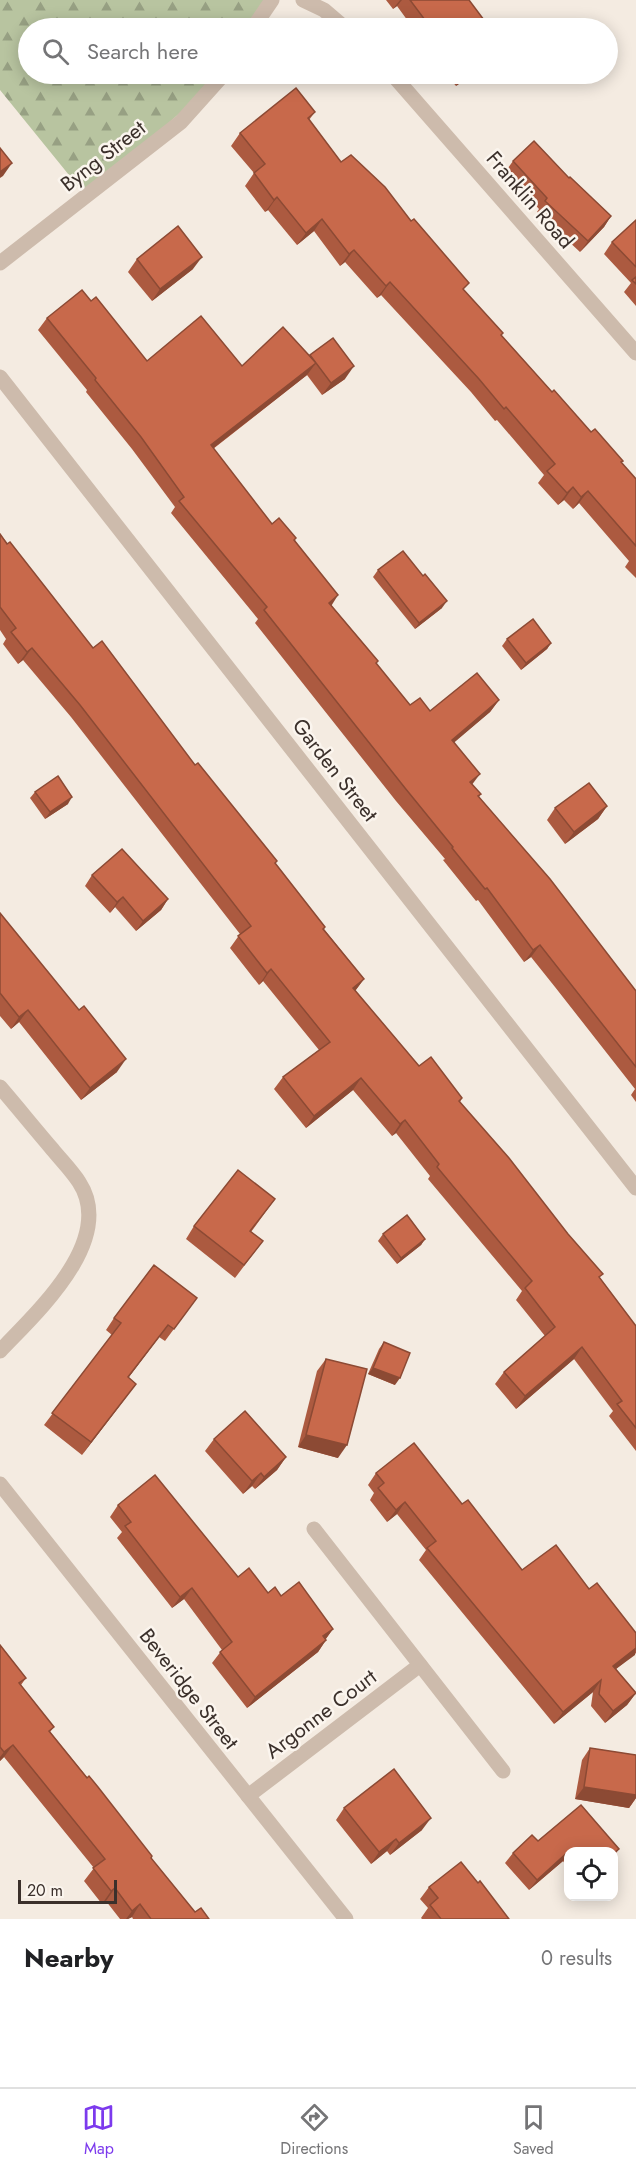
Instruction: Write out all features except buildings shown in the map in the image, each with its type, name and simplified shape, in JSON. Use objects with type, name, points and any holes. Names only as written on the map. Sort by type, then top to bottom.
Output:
[{"type":"street","points":[[260,18],[272,0]]},
{"type":"street","points":[[303,0],[324,10],[333,18]]},
{"type":"street","name":"Byng Street","points":[[0,263],[181,123],[215,84]]},
{"type":"street","name":"Franklin Road","points":[[401,84],[636,353]]},
{"type":"street","name":"Garden Street","points":[[0,377],[636,1188]]},
{"type":"street","points":[[0,1087],[81,1183],[88,1208],[88,1232],[78,1259],[46,1302],[0,1352]]},
{"type":"street","name":"Beveridge Street","points":[[0,1484],[346,1919]]},
{"type":"street","points":[[314,1529],[503,1771]]},
{"type":"street","name":"Argonne Court","points":[[248,1796],[420,1665]]},
{"type":"green space","points":[[0,0],[272,0],[260,18],[18,18],[18,84],[213,84],[86,196],[0,90]]}]
